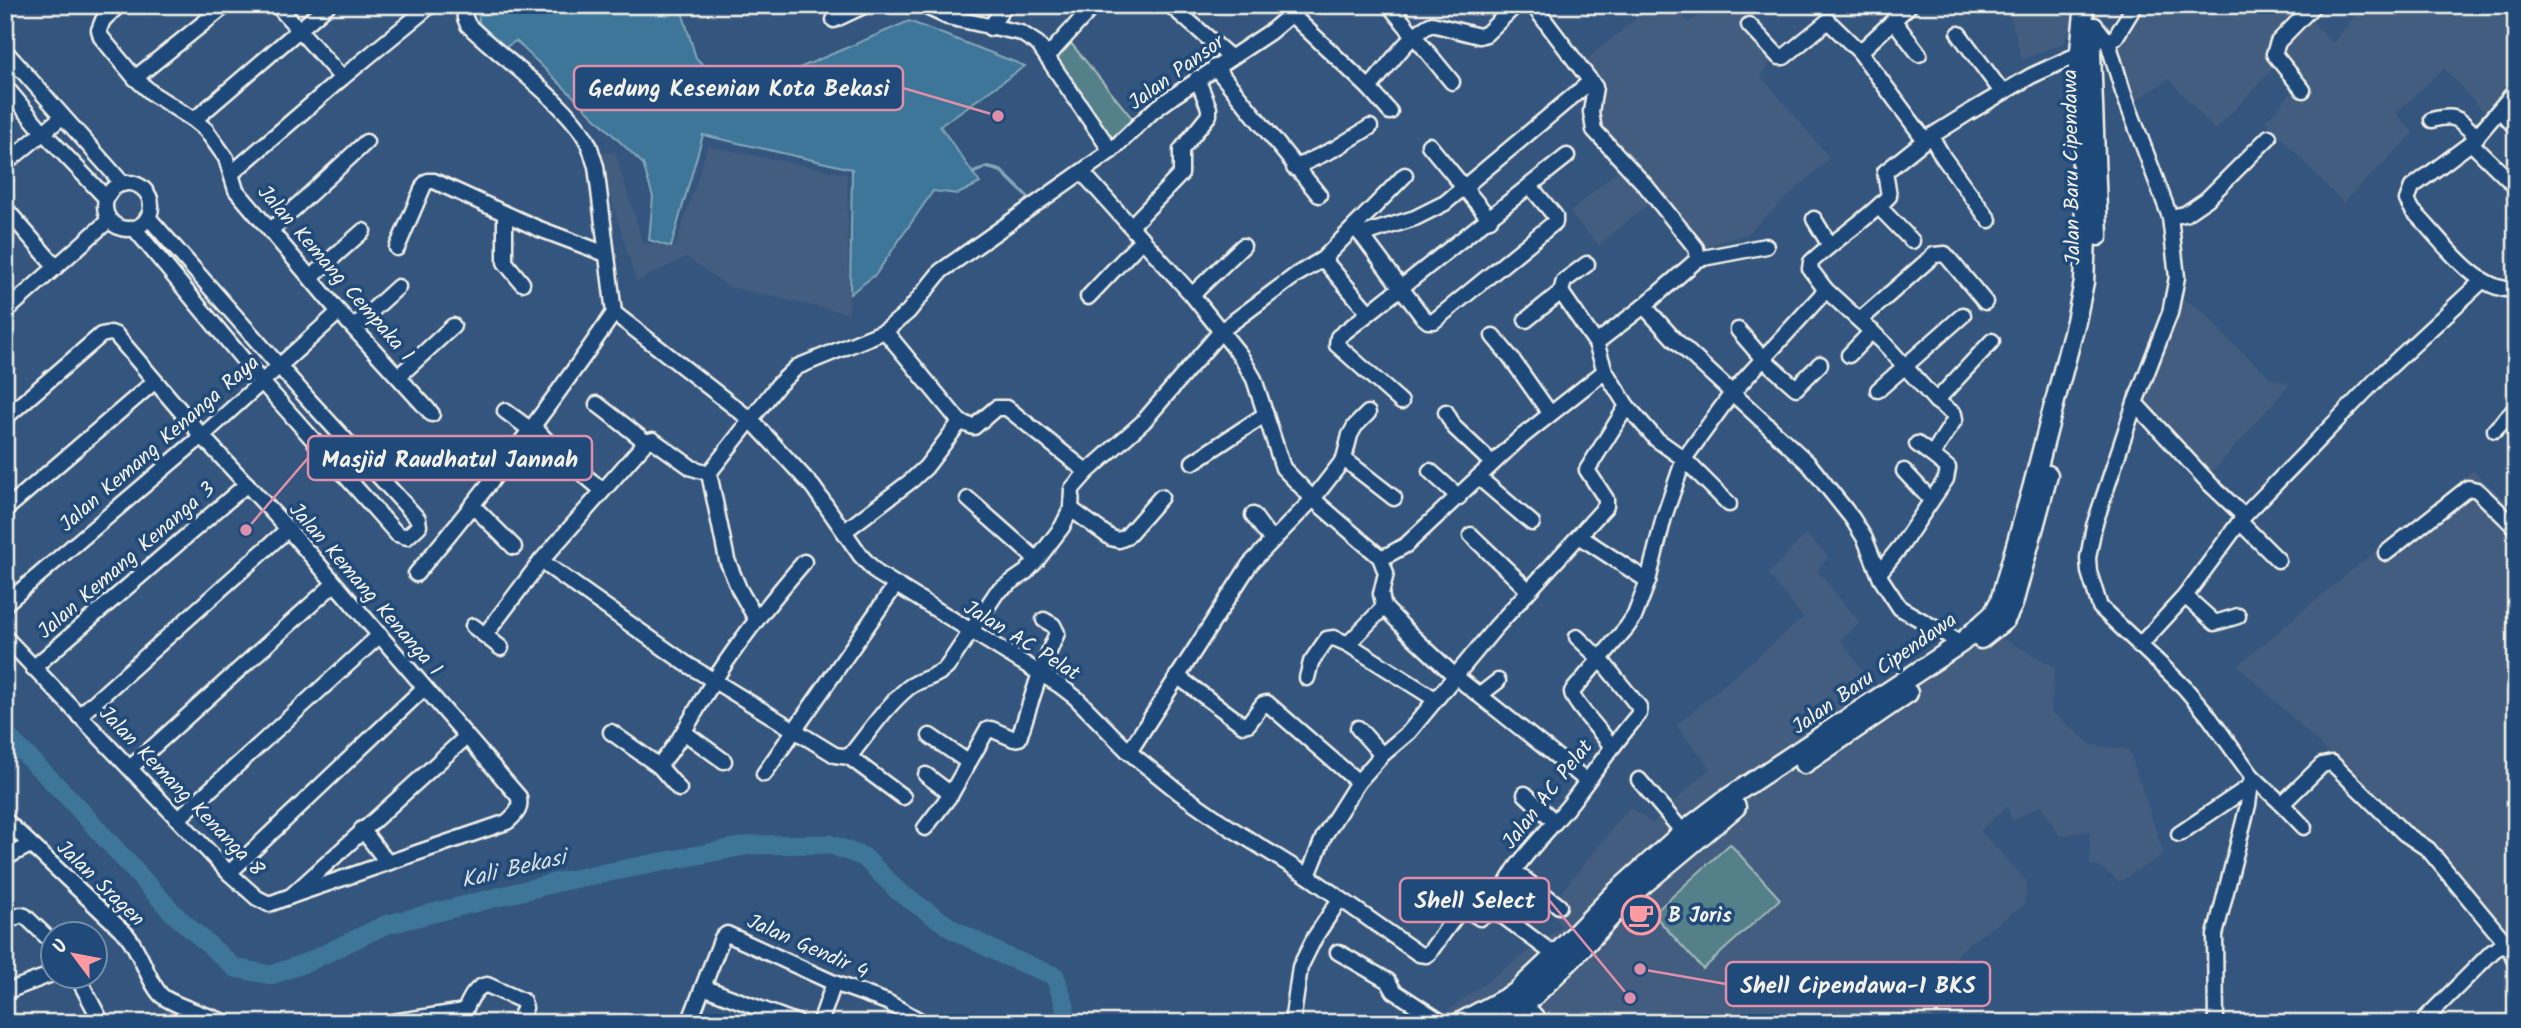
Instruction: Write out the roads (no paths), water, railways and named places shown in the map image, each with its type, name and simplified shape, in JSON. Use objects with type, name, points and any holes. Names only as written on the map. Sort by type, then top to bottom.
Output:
[{"type":"main road","name":"Jalan Baru Cipendawa","points":[[1485,1023],[1574,957],[1678,842],[1843,739],[2004,620],[2013,604],[2038,490],[2081,322],[2096,278],[2098,245],[2090,25],[2085,5]]},
{"type":"main road","name":"Jalan Baru Cipendawa","points":[[2081,322],[2086,238],[2077,77],[2079,54],[2097,5]]},
{"type":"main road","name":"Jalan Baru Cipendawa","points":[[1459,1023],[1519,999],[1555,955],[1615,893],[1725,800],[1961,643],[1993,614],[2000,601],[2038,490]]},
{"type":"street","name":"Jalan Kemang Cempaka 1","points":[[119,5],[103,20],[99,30],[101,37],[135,78],[153,94],[194,120],[216,143],[232,173],[232,183],[236,190],[339,312],[432,414]]},
{"type":"street","points":[[135,78],[226,5]]},
{"type":"street","points":[[277,5],[342,78]]},
{"type":"street","points":[[194,120],[328,5]]},
{"type":"street","points":[[232,173],[431,5]]},
{"type":"street","points":[[416,574],[532,429],[614,313],[596,166],[589,144],[559,107],[468,25],[464,5]]},
{"type":"street","points":[[834,20],[866,5]]},
{"type":"street","points":[[922,5],[948,17],[1021,33],[1038,44],[1111,151]]},
{"type":"street","points":[[990,28],[1006,5]]},
{"type":"street","points":[[1170,5],[1230,57]]},
{"type":"street","points":[[1389,5],[1452,82]]},
{"type":"street","points":[[1369,88],[1414,36],[1433,24],[1479,36],[1486,34],[1516,5]]},
{"type":"street","points":[[1533,5],[1596,90],[1591,112],[1594,130],[1646,186],[1688,238],[1696,248],[1698,259]]},
{"type":"street","points":[[1860,52],[1910,5]]},
{"type":"street","points":[[2108,42],[2115,38],[2135,5]]},
{"type":"street","points":[[2303,90],[2274,54],[2278,42],[2314,5]]},
{"type":"street","points":[[1047,57],[1086,8]]},
{"type":"street","points":[[1297,10],[1390,112]]},
{"type":"street","name":"Jalan Pansor","points":[[709,473],[778,385],[797,367],[885,331],[908,312],[941,271],[1111,151],[1152,110],[1197,78],[1270,33],[1297,10]]},
{"type":"street","points":[[1749,25],[1782,58],[1828,21],[1860,52],[1989,220]]},
{"type":"street","points":[[1894,22],[1919,54]]},
{"type":"street","points":[[2090,25],[2108,42],[2123,92],[2170,217],[2177,268],[2175,292],[2169,313],[2135,403],[2094,526],[2088,558],[2092,585],[2100,607],[2184,687],[2207,714],[2251,781],[2282,804],[2304,827]]},
{"type":"street","points":[[1959,34],[2002,92]]},
{"type":"street","points":[[5,51],[123,184]]},
{"type":"street","points":[[1931,455],[1955,419],[1954,414],[1936,401],[1872,331],[1826,290],[1810,265],[1829,244],[1879,208],[1889,194],[1885,172],[1928,138],[2002,92],[2079,54]]},
{"type":"street","points":[[1216,67],[1294,168],[1319,195]]},
{"type":"street","points":[[1131,226],[1181,174],[1181,150],[1209,115],[1209,108],[1197,78]]},
{"type":"street","points":[[1358,231],[1431,212],[1591,81]]},
{"type":"street","points":[[5,86],[43,132],[106,198]]},
{"type":"street","points":[[2515,291],[2499,289],[2482,281],[2413,211],[2407,200],[2412,187],[2474,140],[2516,90]]},
{"type":"street","points":[[2500,110],[2516,128]]},
{"type":"street","points":[[5,164],[62,117]]},
{"type":"street","points":[[2432,120],[2455,117],[2516,187]]},
{"type":"street","points":[[1294,168],[1336,148],[1370,127]]},
{"type":"street","points":[[2170,217],[2185,214],[2207,199],[2269,137]]},
{"type":"street","points":[[271,230],[366,142]]},
{"type":"street","points":[[1429,145],[1490,219]]},
{"type":"street","points":[[1401,402],[1337,345],[1338,337],[1567,156]]},
{"type":"street","points":[[1082,172],[1222,330],[1248,367],[1283,468],[1313,499],[1380,557],[1386,573],[1381,594],[1384,607],[1455,676],[1586,780]]},
{"type":"street","points":[[849,757],[901,694],[918,681],[940,673],[947,667],[997,592],[1026,572],[1062,527],[1071,509],[1072,489],[1143,422],[1222,330],[1358,231],[1405,174]]},
{"type":"street","points":[[397,248],[424,185],[428,181],[434,181],[505,214],[606,254]]},
{"type":"street","points":[[123,184],[140,186],[147,192],[151,209],[148,217],[134,228],[120,228],[109,220],[106,198],[123,184]]},
{"type":"street","points":[[1358,231],[1422,316],[1428,321],[1434,321],[1553,225],[1556,220],[1530,186]]},
{"type":"street","points":[[5,208],[56,267]]},
{"type":"street","points":[[1879,208],[1912,241]]},
{"type":"street","points":[[505,214],[505,262],[522,283]]},
{"type":"street","points":[[134,228],[261,381],[397,534],[407,537],[419,526],[418,519],[148,217]]},
{"type":"street","points":[[1814,219],[1829,244]]},
{"type":"street","points":[[5,312],[109,220]]},
{"type":"street","points":[[311,277],[363,231]]},
{"type":"street","points":[[1088,297],[1143,239]]},
{"type":"street","points":[[1192,295],[1243,246]]},
{"type":"street","points":[[1596,343],[1698,259],[1766,246]]},
{"type":"street","points":[[1860,320],[1940,252],[1945,254],[1985,302]]},
{"type":"street","points":[[1323,259],[1368,313]]},
{"type":"street","points":[[1526,320],[1561,292],[1564,281],[1587,264]]},
{"type":"street","points":[[2139,646],[2185,596],[2242,519],[2384,373],[2482,281]]},
{"type":"street","points":[[354,327],[398,287]]},
{"type":"street","name":"Jalan AC Pelat","points":[[614,313],[751,420],[814,486],[870,566],[895,586],[1040,673],[1076,698],[1129,751],[1200,808],[1308,877],[1423,956],[1429,953],[1461,909],[1482,918],[1492,908],[1514,871],[1555,822],[1611,746],[1571,695],[1635,615],[1648,581],[1664,517],[1684,459],[1732,393],[1826,290]]},
{"type":"street","points":[[1561,292],[1596,343],[1605,371],[1627,406],[1664,447],[1684,459],[1729,504]]},
{"type":"street","points":[[1644,306],[1675,339],[1809,464],[1839,500],[1865,539],[1879,573],[1900,608],[1961,643]]},
{"type":"street","name":"Jalan Kemang Kenanga Raya","points":[[5,604],[202,436],[339,312]]},
{"type":"street","points":[[1878,390],[1963,315]]},
{"type":"street","points":[[399,376],[453,326]]},
{"type":"street","points":[[1738,330],[1762,358],[1796,388],[1820,364]]},
{"type":"street","points":[[885,331],[960,422],[974,426],[996,408],[1007,408],[1087,472]]},
{"type":"street","points":[[1849,355],[1872,331]]},
{"type":"street","name":"Jalan Kemang Kenanga 1","points":[[5,418],[101,335],[107,332],[116,335],[154,382],[288,529],[519,797],[520,806],[507,822],[387,862]]},
{"type":"street","points":[[1493,337],[1549,412]]},
{"type":"street","points":[[1936,401],[1992,341]]},
{"type":"street","points":[[1380,557],[1396,552],[1406,545],[1549,412],[1605,371]]},
{"type":"street","points":[[5,510],[154,382]]},
{"type":"street","points":[[2135,403],[2278,560]]},
{"type":"street","points":[[597,404],[646,442]]},
{"type":"street","points":[[1308,877],[1324,836],[1359,782],[1382,755],[1409,732],[1528,590],[1606,506],[1607,502],[1587,470],[1627,406]]},
{"type":"street","points":[[2495,430],[2516,408]]},
{"type":"street","points":[[505,411],[532,429],[602,490]]},
{"type":"street","points":[[1446,412],[1454,427],[1492,463]]},
{"type":"street","points":[[1129,751],[1250,564],[1313,499],[1344,459],[1354,426],[1367,413]]},
{"type":"street","points":[[1193,462],[1266,414]]},
{"type":"street","points":[[845,531],[912,481],[960,422]]},
{"type":"street","points":[[501,648],[479,630],[602,490],[646,442],[653,440],[692,468],[709,473],[727,560],[738,589],[756,619]]},
{"type":"street","points":[[1879,573],[1901,546],[1948,474],[1948,468],[1917,444]]},
{"type":"street","points":[[1344,459],[1394,498]]},
{"type":"street","points":[[1430,471],[1458,497]]},
{"type":"street","points":[[1903,471],[1931,500]]},
{"type":"street","points":[[1478,477],[1532,523]]},
{"type":"street","name":"Jalan Kemang Kenanga 3","points":[[33,668],[247,484]]},
{"type":"street","points":[[2386,553],[2468,488],[2477,490],[2516,528]]},
{"type":"street","points":[[1071,509],[1111,538],[1119,540],[1126,537],[1161,497]]},
{"type":"street","points":[[968,499],[1037,560]]},
{"type":"street","points":[[473,506],[514,547]]},
{"type":"street","points":[[1253,515],[1272,541]]},
{"type":"street","points":[[79,716],[288,529]]},
{"type":"street","points":[[1471,535],[1528,590]]},
{"type":"street","points":[[1579,536],[1648,581]]},
{"type":"street","points":[[541,561],[664,649],[835,755],[849,757],[903,797]]},
{"type":"street","points":[[659,766],[685,733],[714,680],[756,619],[804,562]]},
{"type":"street","points":[[131,767],[334,584]]},
{"type":"street","points":[[764,774],[895,586]]},
{"type":"street","points":[[2185,596],[2215,623],[2238,616]]},
{"type":"street","points":[[1348,644],[1384,607]]},
{"type":"street","points":[[925,828],[951,794],[981,737],[989,729],[1014,739],[1019,738],[1040,673],[1057,633],[1053,625],[1044,620]]},
{"type":"street","points":[[178,818],[380,635]]},
{"type":"street","name":"Jalan Kemang Kenanga 8","points":[[5,637],[229,873],[263,902],[269,904],[291,896]]},
{"type":"street","points":[[1577,637],[1601,660],[1640,710],[1611,746]]},
{"type":"street","points":[[1307,678],[1311,662],[1322,643],[1334,638],[1348,644],[1435,699]]},
{"type":"street","points":[[1177,676],[1243,725],[1248,724],[1263,704],[1267,703],[1359,782]]},
{"type":"street","points":[[1480,695],[1498,681]]},
{"type":"street","points":[[229,873],[424,689]]},
{"type":"street","points":[[1358,728],[1382,755]]},
{"type":"street","points":[[611,732],[659,766],[679,789]]},
{"type":"street","points":[[685,733],[724,761]]},
{"type":"street","points":[[930,736],[968,762]]},
{"type":"street","points":[[291,896],[466,737]]},
{"type":"street","points":[[2282,804],[2322,765],[2332,763],[2404,832],[2428,849],[2512,951]]},
{"type":"street","points":[[926,775],[951,794]]},
{"type":"street","points":[[1639,780],[1678,842]]},
{"type":"street","points":[[2179,834],[2251,781]]},
{"type":"street","points":[[2216,1023],[2216,935],[2243,828],[2251,781]]},
{"type":"street","points":[[1525,794],[1555,822]]},
{"type":"street","name":"Jalan Sragen","points":[[5,820],[68,876],[127,935],[160,994],[170,1001],[227,1023]]},
{"type":"street","points":[[291,896],[387,862],[362,829]]},
{"type":"street","points":[[5,858],[30,845]]},
{"type":"street","points":[[1514,871],[1559,906]]},
{"type":"street","points":[[1292,1023],[1300,967],[1315,937],[1340,899]]},
{"type":"street","points":[[1492,908],[1555,955]]},
{"type":"street","points":[[5,922],[25,916],[38,929]]},
{"type":"street","name":"Jalan Gendir 4","points":[[703,987],[722,938],[727,934],[834,983],[887,1002],[924,1023]]},
{"type":"street","points":[[2426,1021],[2492,952],[2512,951]]},
{"type":"street","points":[[1338,952],[1388,981],[1394,991],[1443,1023]]},
{"type":"street","points":[[5,992],[38,979]]},
{"type":"street","points":[[820,1023],[834,983]]},
{"type":"street","points":[[394,1022],[462,1017],[476,989],[487,985],[523,1001],[525,1008],[517,1023]]},
{"type":"street","points":[[690,1022],[703,987],[798,1023]]},
{"type":"street","points":[[85,990],[102,1023]]},
{"type":"street","points":[[1519,999],[1542,1023]]},
{"type":"street","points":[[1416,1004],[1418,1023]]},
{"type":"waterway","points":[[973,173],[986,167],[1001,171],[1032,201]]},
{"type":"waterway","name":"Kali Bekasi","points":[[5,734],[69,798],[174,914],[235,968],[271,975],[308,962],[385,925],[558,882],[750,845],[829,844],[864,857],[899,892],[954,930],[1005,956],[1055,976],[1065,1006],[1065,1023]]},
{"type":"place","name":"Gedung Kesenian Kota Bekasi","points":[[998,116]]},
{"type":"place","name":"Masjid Raudhatul Jannah","points":[[246,530]]},
{"type":"place","name":"B Joris","points":[[1641,915]]},
{"type":"place","name":"Shell Cipendawa-1 BKS","points":[[1640,969]]},
{"type":"place","name":"Shell Select","points":[[1630,998]]}]
